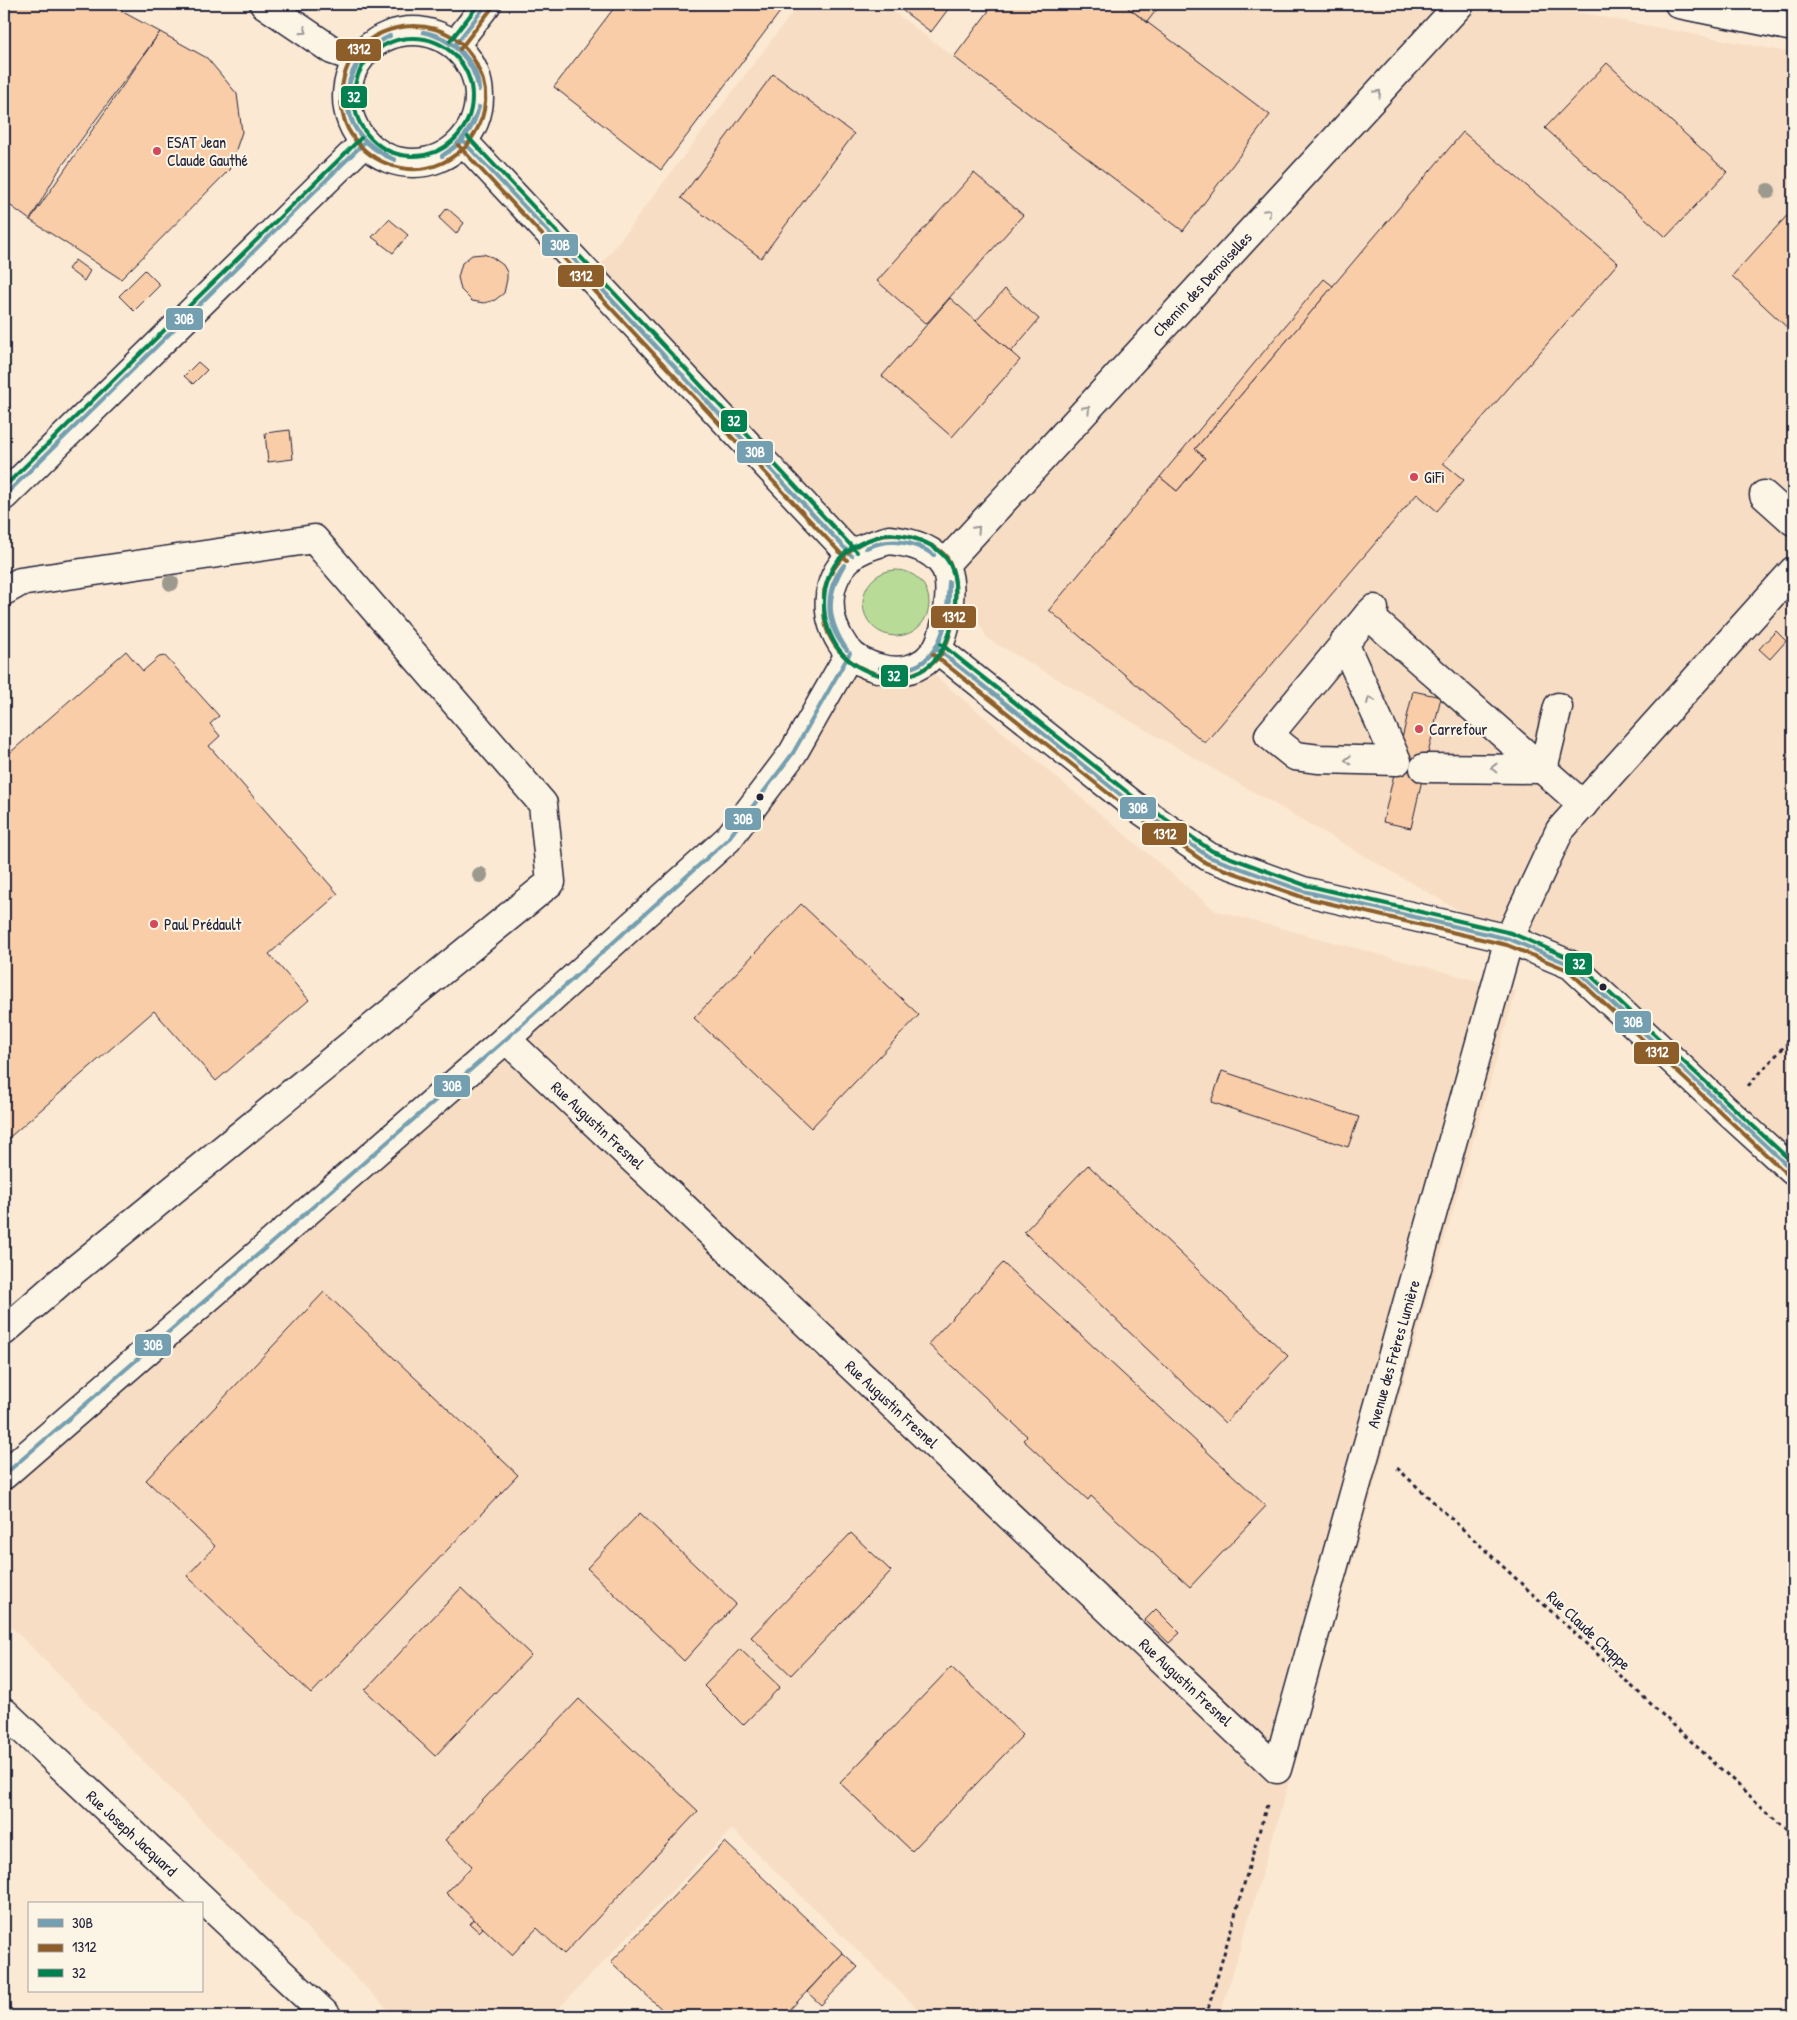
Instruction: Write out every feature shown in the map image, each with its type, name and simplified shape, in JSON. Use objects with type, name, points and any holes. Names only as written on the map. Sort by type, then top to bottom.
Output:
[{"type":"street","points":[[264,4],[332,50],[359,58]]},
{"type":"street","points":[[455,45],[486,4]]},
{"type":"street","name":"Chemin des Demoiselles","points":[[944,565],[1460,4]]},
{"type":"street","points":[[1679,4],[1793,27]]},
{"type":"street","points":[[415,31],[436,35],[455,45],[469,61],[477,80],[480,102],[475,122],[463,141],[446,154],[425,162],[404,162],[383,156],[365,142],[352,124],[347,101],[350,79],[359,58],[375,43],[394,34],[415,31]]},
{"type":"street","points":[[463,141],[852,556]]},
{"type":"street","points":[[4,496],[365,142]]},
{"type":"street","points":[[1764,495],[1793,521]]},
{"type":"street","points":[[4,591],[20,582],[314,539],[543,804],[552,882],[76,1270],[4,1331]]},
{"type":"street","points":[[889,540],[910,542],[929,551],[944,565],[949,587],[949,609],[937,648],[921,664],[899,670],[881,669],[865,663],[850,653],[836,636],[830,615],[830,593],[837,572],[852,556],[869,545],[889,540]]},
{"type":"street","name":"Avenue des Frères Lumière","points":[[1277,1769],[1508,939],[1560,830],[1793,571]]},
{"type":"street","points":[[1344,644],[1397,761],[1319,760],[1294,756],[1269,735],[1344,644],[1371,612],[1583,805]]},
{"type":"street","points":[[937,648],[1132,804],[1209,857],[1303,891],[1508,939],[1571,965],[1793,1171]]},
{"type":"street","points":[[4,1475],[506,1039],[728,839],[793,753],[850,653]]},
{"type":"street","points":[[1543,769],[1558,707]]},
{"type":"street","points":[[1424,768],[1543,769]]},
{"type":"street","name":"Rue Augustin Fresnel","points":[[506,1039],[1277,1769]]},
{"type":"street","name":"Rue Joseph Jacquard","points":[[4,1712],[327,2016]]},
{"type":"path","points":[[1726,1110],[1793,1037]]},
{"type":"path","name":"Rue Claude Chappe","points":[[1369,1442],[1793,1836]]},
{"type":"path","points":[[1206,2016],[1277,1769]]},
{"type":"shaded area","points":[[799,4],[883,4],[954,57],[994,4],[1534,4],[1793,53],[1793,1171],[1571,965],[1509,939],[988,639],[944,565],[929,551],[852,556],[592,277]]},
{"type":"shaded area","points":[[850,653],[921,664],[1216,911],[1516,991],[1220,2016],[925,2016],[732,1829],[551,2016],[394,2016],[4,1619],[4,1475],[688,874]]},
{"type":"green space","points":[[896,570],[908,573],[919,580],[926,591],[929,603],[926,615],[919,626],[908,633],[896,636],[884,633],[873,626],[866,615],[863,603],[866,591],[873,580],[884,573]]},
{"type":"building","points":[[4,4],[123,4],[121,11],[160,32],[59,170],[30,220],[4,201]]},
{"type":"building","points":[[617,4],[777,4],[783,8],[661,170],[554,87]]},
{"type":"building","points":[[894,4],[952,4],[931,32]]},
{"type":"building","points":[[994,4],[1123,4],[1270,115],[1183,231],[954,57]]},
{"type":"building","points":[[1123,4],[1161,4],[1147,22]]},
{"type":"building","name":"ESAT Jean Claude Gauthé","points":[[160,32],[207,58],[237,94],[242,132],[229,170],[121,279],[30,220]]},
{"type":"building","points":[[1607,63],[1727,172],[1666,237],[1545,128]]},
{"type":"building","points":[[773,74],[854,134],[761,258],[681,198]]},
{"type":"building","points":[[1463,132],[1618,263],[1443,463],[1464,480],[1437,511],[1417,494],[1205,743],[1049,610],[1160,477],[1177,491],[1205,458],[1195,449]]},
{"type":"building","points":[[974,173],[1023,215],[926,324],[877,281]]},
{"type":"building","points":[[447,208],[464,223],[456,234],[439,218]]},
{"type":"building","points":[[1793,209],[1793,333],[1732,276]]},
{"type":"building","points":[[389,219],[408,235],[393,253],[372,237]]},
{"type":"building","points":[[483,254],[492,257],[503,265],[507,272],[504,293],[495,300],[484,303],[472,301],[461,290],[458,277],[462,263],[472,255]]},
{"type":"building","points":[[75,260],[90,271],[84,281],[68,269]]},
{"type":"building","points":[[145,270],[160,285],[134,311],[119,296]]},
{"type":"building","points":[[1324,279],[1333,286],[1195,449],[1205,458],[1177,491],[1160,477]]},
{"type":"building","points":[[1005,289],[1039,319],[1011,352],[976,321]]},
{"type":"building","points":[[950,298],[1020,360],[952,437],[882,376]]},
{"type":"building","points":[[198,362],[207,370],[193,384],[184,376]]},
{"type":"building","points":[[290,430],[293,459],[268,462],[265,433]]},
{"type":"building","points":[[1776,631],[1786,641],[1770,659],[1759,649]]},
{"type":"building","name":"Paul Prédault","points":[[126,651],[143,671],[159,657],[165,656],[219,716],[210,724],[220,736],[209,746],[338,894],[269,954],[309,1000],[216,1081],[154,1011],[4,1142],[4,758]]},
{"type":"building","name":"Carrefour","points":[[1413,691],[1441,697],[1411,828],[1383,822]]},
{"type":"building","points":[[801,904],[919,1015],[811,1128],[694,1018]]},
{"type":"building","points":[[1222,1071],[1359,1117],[1348,1147],[1211,1102]]},
{"type":"building","points":[[1088,1165],[1288,1356],[1225,1423],[1024,1232]]},
{"type":"building","points":[[1003,1263],[1266,1506],[1190,1587],[1091,1496],[1088,1500],[1023,1440],[1027,1436],[928,1344]]},
{"type":"building","points":[[324,1292],[518,1475],[311,1694],[187,1576],[215,1546],[146,1480]]},
{"type":"building","points":[[640,1513],[736,1604],[684,1661],[587,1568]]},
{"type":"building","points":[[851,1533],[891,1571],[791,1675],[751,1637]]},
{"type":"building","points":[[461,1588],[531,1655],[435,1756],[365,1690]]},
{"type":"building","points":[[1156,1609],[1180,1633],[1169,1643],[1145,1620]]},
{"type":"building","points":[[740,1649],[780,1687],[743,1725],[704,1686]]},
{"type":"building","points":[[951,1667],[1023,1735],[912,1851],[840,1783]]},
{"type":"building","points":[[579,1699],[698,1811],[564,1954],[537,1928],[512,1955],[446,1893],[472,1866],[445,1840]]},
{"type":"building","points":[[725,1842],[843,1953],[784,2016],[669,2016],[611,1962]]},
{"type":"building","points":[[474,1919],[483,1928],[479,1932],[470,1924]]},
{"type":"building","points":[[843,1953],[858,1967],[821,2005],[807,1992]]},
{"type":"transit line","name":"32","points":[[450,41],[479,4]]},
{"type":"transit line","name":"30B","points":[[455,45],[487,4]]},
{"type":"transit line","name":"1312","points":[[460,49],[492,8]]},
{"type":"transit line","name":"1312","points":[[467,146],[442,163],[415,169],[389,164],[365,150],[348,129],[342,110],[341,97],[344,77],[348,65],[355,54],[375,36],[405,26],[421,26],[435,29],[449,35],[461,44],[471,55],[479,70],[483,80],[485,95],[482,119],[468,144]]},
{"type":"transit line","name":"30B","points":[[423,32],[433,34],[461,51],[474,69],[479,90]]},
{"type":"transit line","name":"30B","points":[[423,32],[444,40],[460,52],[472,69],[479,90]]},
{"type":"transit line","name":"30B","points":[[348,89],[353,71],[362,56],[367,50],[390,36]]},
{"type":"transit line","name":"30B","points":[[348,89],[354,72],[363,57],[375,45],[390,36]]},
{"type":"transit line","name":"32","points":[[413,38],[436,43],[455,55],[467,74],[472,97],[467,120],[455,139],[436,151],[413,156],[390,151],[371,139],[359,120],[354,97],[359,74],[371,55],[390,43],[413,38]]},
{"type":"transit line","name":"30B","points":[[348,89],[350,114],[359,133],[374,148],[395,160]]},
{"type":"transit line","name":"30B","points":[[348,89],[347,101],[349,112],[358,133],[375,149],[395,160]]},
{"type":"transit line","name":"30B","points":[[442,156],[465,135],[479,107]]},
{"type":"transit line","name":"30B","points":[[442,156],[466,136],[474,122],[479,107]]},
{"type":"transit line","name":"32","points":[[468,137],[857,552]]},
{"type":"transit line","name":"32","points":[[4,487],[361,138]]},
{"type":"transit line","name":"30B","points":[[463,141],[852,556]]},
{"type":"transit line","name":"30B","points":[[4,496],[365,142]]},
{"type":"transit line","name":"1312","points":[[458,145],[847,560]]},
{"type":"transit line","name":"32","points":[[887,534],[852,548],[834,566],[825,590],[825,615],[828,628],[836,646],[854,664],[872,673],[891,677],[907,676],[921,671],[941,651],[948,637],[952,621],[955,603],[955,583],[953,570],[947,559],[936,549],[918,540],[890,534]]},
{"type":"transit line","name":"1312","points":[[824,591],[830,575],[839,562],[862,543],[877,537],[892,535],[924,542],[946,556],[954,576],[955,609],[948,641],[938,658],[920,671],[906,675],[876,674],[849,660],[838,650],[830,637],[825,621],[824,593]]},
{"type":"transit line","name":"30B","points":[[866,548],[892,541],[909,543],[934,555]]},
{"type":"transit line","name":"30B","points":[[866,548],[883,543],[901,542],[926,550],[934,555]]},
{"type":"transit line","name":"30B","points":[[844,565],[834,588],[831,608],[835,629],[847,650]]},
{"type":"transit line","name":"30B","points":[[844,565],[837,575],[833,586],[829,608],[834,631],[847,650]]},
{"type":"transit line","name":"30B","points":[[946,621],[949,582]]},
{"type":"transit line","name":"30B","points":[[946,621],[949,604],[949,582]]},
{"type":"transit line","name":"30B","points":[[923,662],[938,643],[946,621]]},
{"type":"transit line","name":"30B","points":[[923,662],[937,649],[946,621]]},
{"type":"transit line","name":"32","points":[[941,644],[1136,799],[1212,851],[1305,885],[1511,933],[1574,960],[1793,1163]]},
{"type":"transit line","name":"30B","points":[[937,649],[1132,804],[1209,857],[1303,891],[1509,939],[1571,965],[1793,1171]]},
{"type":"transit line","name":"30B","points":[[4,1475],[506,1039],[728,839],[793,753],[850,653]]},
{"type":"transit line","name":"1312","points":[[933,654],[1128,809],[1206,863],[1302,897],[1507,945],[1568,970],[1789,1176]]},
{"type":"transit line","name":"30B","points":[[880,668],[902,669],[913,667],[923,662]]},
{"type":"transit line","name":"30B","points":[[880,668],[902,670],[923,662]]},
{"type":"place","name":"ESAT Jean Claude Gauthé","points":[[157,151]]},
{"type":"place","name":"GiFi","points":[[1414,477]]},
{"type":"place","name":"Carrefour","points":[[1419,729]]},
{"type":"place","name":"Paul Prédault","points":[[154,924]]}]
